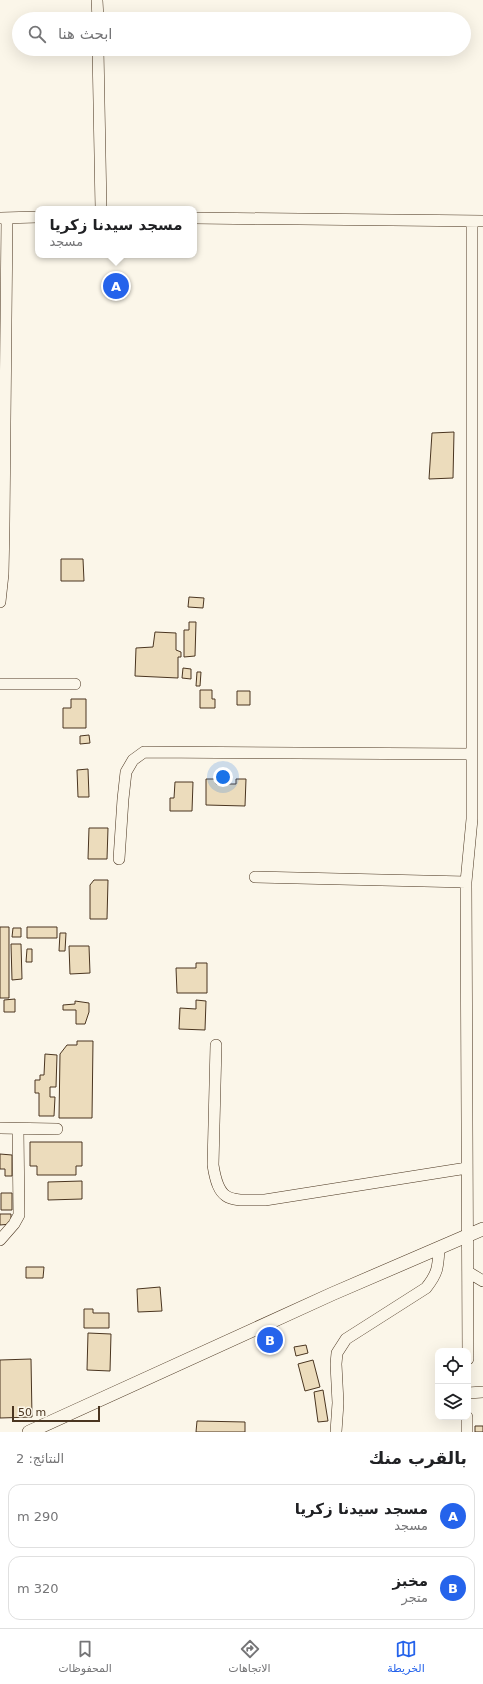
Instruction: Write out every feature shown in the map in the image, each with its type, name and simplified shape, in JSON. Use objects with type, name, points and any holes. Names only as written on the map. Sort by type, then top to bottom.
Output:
[{"type":"street","points":[[97,0],[98,12]]},
{"type":"street","points":[[98,56],[101,206]]},
{"type":"street","points":[[0,602],[3,574],[4,532],[4,218],[35,217]]},
{"type":"street","points":[[197,218],[477,222],[472,820],[466,882],[468,1348]]},
{"type":"street","points":[[0,684],[75,684]]},
{"type":"street","points":[[119,859],[126,772],[133,760],[144,752],[472,754]]},
{"type":"street","points":[[255,877],[466,882]]},
{"type":"street","points":[[216,1045],[213,1165],[215,1182],[222,1194],[236,1200],[265,1200],[467,1168]]},
{"type":"street","points":[[0,1128],[57,1129]]},
{"type":"street","points":[[0,1240],[14,1224],[19,1215],[18,1129]]},
{"type":"street","points":[[29,1432],[332,1294],[483,1229]]},
{"type":"street","points":[[336,1432],[338,1403],[336,1364],[337,1353],[346,1339],[426,1288],[438,1269],[439,1249]]},
{"type":"street","points":[[468,1272],[483,1281]]},
{"type":"street","points":[[471,1393],[483,1392]]},
{"type":"street","points":[[467,1420],[467,1432]]},
{"type":"building","points":[[454,432],[453,478],[429,479],[432,433]]},
{"type":"building","points":[[61,559],[83,559],[84,581],[61,581]]},
{"type":"building","points":[[189,597],[204,598],[203,608],[188,607]]},
{"type":"building","points":[[189,622],[196,622],[195,656],[184,657],[184,630],[189,630]]},
{"type":"building","points":[[155,632],[176,633],[176,650],[181,652],[181,657],[178,657],[178,678],[135,676],[136,648],[153,647]]},
{"type":"building","points":[[183,668],[191,669],[191,679],[182,678]]},
{"type":"building","points":[[197,672],[201,672],[200,686],[196,686]]},
{"type":"building","points":[[200,690],[212,690],[212,699],[215,699],[215,708],[200,708]]},
{"type":"building","points":[[237,691],[250,691],[250,705],[237,705]]},
{"type":"building","points":[[71,699],[86,699],[86,728],[63,728],[63,708],[71,708]]},
{"type":"building","points":[[89,735],[90,743],[80,744],[80,736]]},
{"type":"building","points":[[88,769],[89,797],[78,797],[77,770]]},
{"type":"building","points":[[206,779],[216,779],[216,784],[236,784],[236,779],[246,779],[245,806],[206,805]]},
{"type":"building","points":[[175,782],[193,782],[192,811],[170,811],[170,798],[174,798]]},
{"type":"building","points":[[89,828],[108,828],[107,859],[88,859]]},
{"type":"building","points":[[94,880],[108,880],[107,919],[90,919],[90,885]]},
{"type":"building","points":[[0,927],[9,927],[9,998],[0,998]]},
{"type":"building","points":[[27,927],[57,927],[57,938],[27,938]]},
{"type":"building","points":[[13,928],[21,928],[21,937],[12,937]]},
{"type":"building","points":[[60,933],[66,933],[65,951],[59,951]]},
{"type":"building","points":[[11,944],[21,944],[22,979],[12,980]]},
{"type":"building","points":[[69,946],[89,946],[90,973],[70,974]]},
{"type":"building","points":[[27,949],[32,949],[32,962],[26,962]]},
{"type":"building","points":[[196,963],[207,963],[207,993],[177,993],[176,968],[196,968]]},
{"type":"building","points":[[15,999],[15,1012],[4,1012],[4,1000]]},
{"type":"building","points":[[196,1000],[206,1001],[205,1030],[179,1029],[180,1008],[196,1009]]},
{"type":"building","points":[[75,1001],[89,1003],[89,1012],[85,1024],[76,1024],[76,1010],[63,1010],[63,1005],[75,1004]]},
{"type":"building","points":[[77,1041],[93,1041],[92,1118],[59,1118],[60,1054],[67,1045],[77,1045]]},
{"type":"building","points":[[45,1054],[57,1055],[56,1087],[50,1087],[50,1097],[55,1097],[54,1116],[39,1116],[39,1093],[35,1093],[35,1080],[40,1080],[40,1075],[44,1075]]},
{"type":"building","points":[[30,1142],[82,1142],[82,1166],[76,1166],[76,1175],[37,1175],[37,1166],[30,1166]]},
{"type":"building","points":[[0,1154],[12,1155],[12,1176],[5,1176],[5,1169],[0,1169]]},
{"type":"building","points":[[82,1181],[82,1199],[48,1200],[48,1182]]},
{"type":"building","points":[[1,1193],[12,1193],[12,1210],[1,1210]]},
{"type":"building","points":[[0,1214],[11,1214],[11,1224],[0,1225]]},
{"type":"building","points":[[26,1267],[44,1267],[43,1278],[26,1278]]},
{"type":"building","points":[[160,1287],[162,1311],[138,1312],[137,1289]]},
{"type":"building","points":[[84,1309],[93,1309],[93,1313],[109,1313],[109,1328],[84,1328]]},
{"type":"building","points":[[88,1333],[111,1334],[110,1371],[87,1370]]},
{"type":"building","points":[[306,1345],[308,1353],[296,1356],[294,1347]]},
{"type":"building","points":[[31,1359],[32,1417],[0,1418],[0,1360]]},
{"type":"building","points":[[313,1360],[320,1387],[305,1391],[298,1364]]},
{"type":"building","points":[[323,1390],[328,1421],[318,1422],[314,1392]]},
{"type":"building","points":[[197,1421],[245,1422],[245,1432],[196,1432]]},
{"type":"building","points":[[475,1426],[483,1426],[483,1432],[475,1432]]},
{"type":"place","name":"مسجد سيدنا زكريا","points":[[116,286]]},
{"type":"place","name":"مخبز","points":[[270,1340]]}]
